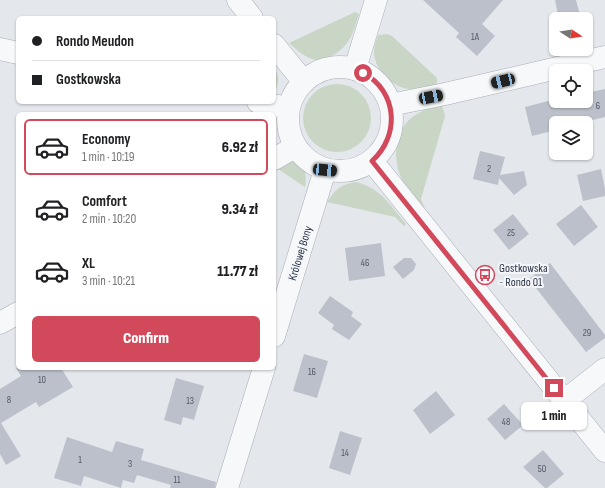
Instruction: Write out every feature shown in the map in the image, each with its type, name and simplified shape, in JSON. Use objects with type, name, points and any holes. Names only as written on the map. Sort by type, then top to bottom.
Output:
[{"type":"street","points":[[238,0],[250,16]]},
{"type":"street","points":[[355,69],[376,0]]},
{"type":"street","points":[[276,47],[304,82]]},
{"type":"street","points":[[0,49],[16,53]]},
{"type":"street","points":[[390,105],[445,94],[605,57]]},
{"type":"street","points":[[333,67],[355,69],[371,77],[386,94],[392,116],[389,138],[379,155],[363,166],[344,172],[325,170],[308,161],[295,147],[288,128],[288,108],[296,90],[318,71],[333,67]]},
{"type":"street","points":[[268,104],[288,108]]},
{"type":"street","points":[[276,158],[295,147]]},
{"type":"street","points":[[372,161],[605,451]]},
{"type":"street","name":"Królowej Bony","points":[[276,329],[325,170]]},
{"type":"street","points":[[0,323],[16,314]]},
{"type":"street","points":[[564,401],[605,369]]},
{"type":"street","points":[[227,488],[263,370]]},
{"type":"green space","points":[[355,12],[359,14],[351,37],[342,49],[333,56],[317,60],[312,59],[289,43]]},
{"type":"green space","points":[[387,34],[392,36],[437,78],[437,86],[409,89],[396,85],[384,76],[374,57],[374,46],[378,35]]},
{"type":"green space","points":[[276,71],[278,80],[276,88]]},
{"type":"green space","points":[[337,84],[350,87],[361,94],[368,105],[371,118],[368,131],[361,142],[350,149],[337,152],[324,149],[313,142],[306,131],[303,118],[306,105],[313,94],[324,87]]},
{"type":"green space","points":[[442,105],[445,116],[421,199],[425,209],[424,210],[407,189],[400,175],[396,154],[397,140],[403,128],[411,118],[426,109]]},
{"type":"green space","points":[[292,161],[300,165],[303,168],[306,179],[305,187],[276,168]]},
{"type":"green space","points":[[356,182],[365,185],[385,198],[406,224],[404,226],[395,217],[327,202],[339,188]]},
{"type":"building","points":[[423,0],[503,0],[482,24],[495,36],[477,56],[456,37],[459,33]]},
{"type":"building","points":[[555,0],[576,0],[579,12],[558,12]]},
{"type":"building","points":[[605,89],[605,117],[593,120],[593,116],[549,116],[549,132],[532,136],[525,107],[549,101],[549,108],[593,108],[593,92]]},
{"type":"building","points":[[480,151],[505,157],[500,175],[524,171],[527,185],[514,195],[499,178],[498,185],[473,179]]},
{"type":"building","points":[[601,169],[605,196],[583,201],[577,175]]},
{"type":"building","points":[[581,205],[598,227],[574,246],[556,224]]},
{"type":"building","points":[[513,214],[529,234],[509,250],[493,230]]},
{"type":"building","points":[[381,243],[385,276],[349,281],[345,248]]},
{"type":"building","points":[[404,258],[411,258],[416,264],[414,270],[403,279],[393,267]]},
{"type":"building","points":[[550,263],[605,335],[605,338],[586,352],[529,279]]},
{"type":"building","points":[[330,296],[353,312],[351,316],[362,324],[349,340],[332,329],[334,325],[318,313]]},
{"type":"building","points":[[304,354],[328,361],[317,398],[293,391]]},
{"type":"building","points":[[17,370],[62,370],[73,387],[39,407],[36,402],[1,423],[21,456],[6,465],[0,454],[0,389],[21,376]]},
{"type":"building","points":[[176,378],[204,386],[194,420],[183,417],[181,425],[164,420]]},
{"type":"building","points":[[436,391],[455,415],[430,434],[413,410]]},
{"type":"building","points":[[504,404],[523,425],[505,440],[487,419]]},
{"type":"building","points":[[340,431],[362,438],[350,475],[329,468]]},
{"type":"building","points":[[67,437],[112,452],[116,441],[144,449],[141,460],[216,482],[215,488],[170,488],[171,485],[137,475],[134,483],[123,480],[121,488],[84,476],[81,486],[54,478]]},
{"type":"building","points":[[543,450],[564,474],[547,488],[545,488],[523,467]]},
{"type":"place","name":"Gostkowska - Rondo 01","points":[[485,275]]},
{"type":"route","points":[[363,73],[371,77],[386,94],[392,116],[389,138],[379,155],[372,161],[554,388]]}]
